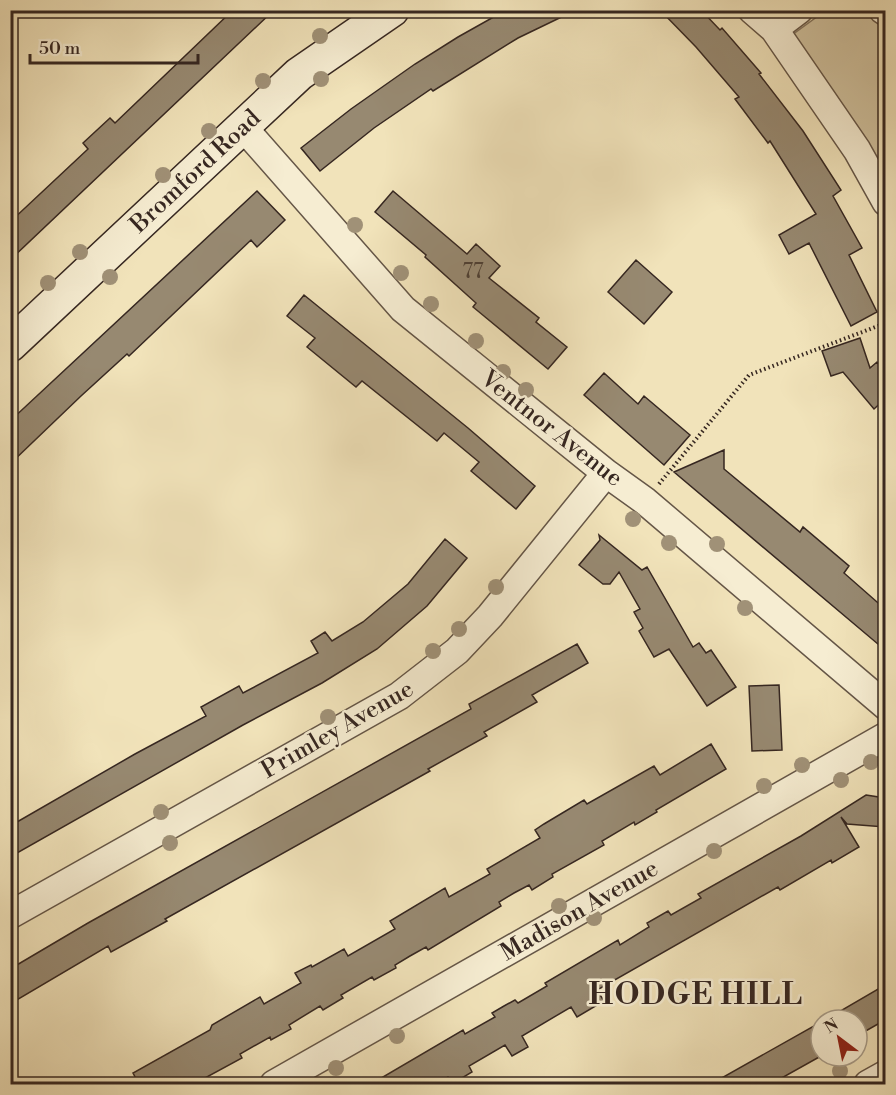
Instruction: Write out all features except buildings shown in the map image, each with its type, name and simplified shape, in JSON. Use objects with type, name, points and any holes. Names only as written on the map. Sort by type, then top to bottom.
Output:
[{"type":"street","points":[[753,10],[774,29],[857,150],[885,202]]},
{"type":"street","points":[[774,29],[799,10]]},
{"type":"street","name":"Bromford Road","points":[[10,345],[299,74],[373,16]]},
{"type":"street","name":"Ventnor Avenue","points":[[242,126],[403,309],[606,473],[645,501],[885,706]]},
{"type":"street","name":"Primley Avenue","points":[[10,915],[399,696],[457,651],[490,616],[606,473]]},
{"type":"street","name":"Madison Avenue","points":[[274,1084],[885,736]]},
{"type":"street","points":[[868,1084],[885,1074]]},
{"type":"path","points":[[645,501],[749,375],[885,323]]},
{"type":"shaded area","points":[[825,11],[866,11],[885,20],[885,182],[792,35]]},
{"type":"district","name":"HODGE HILL","points":[[696,994]]}]
